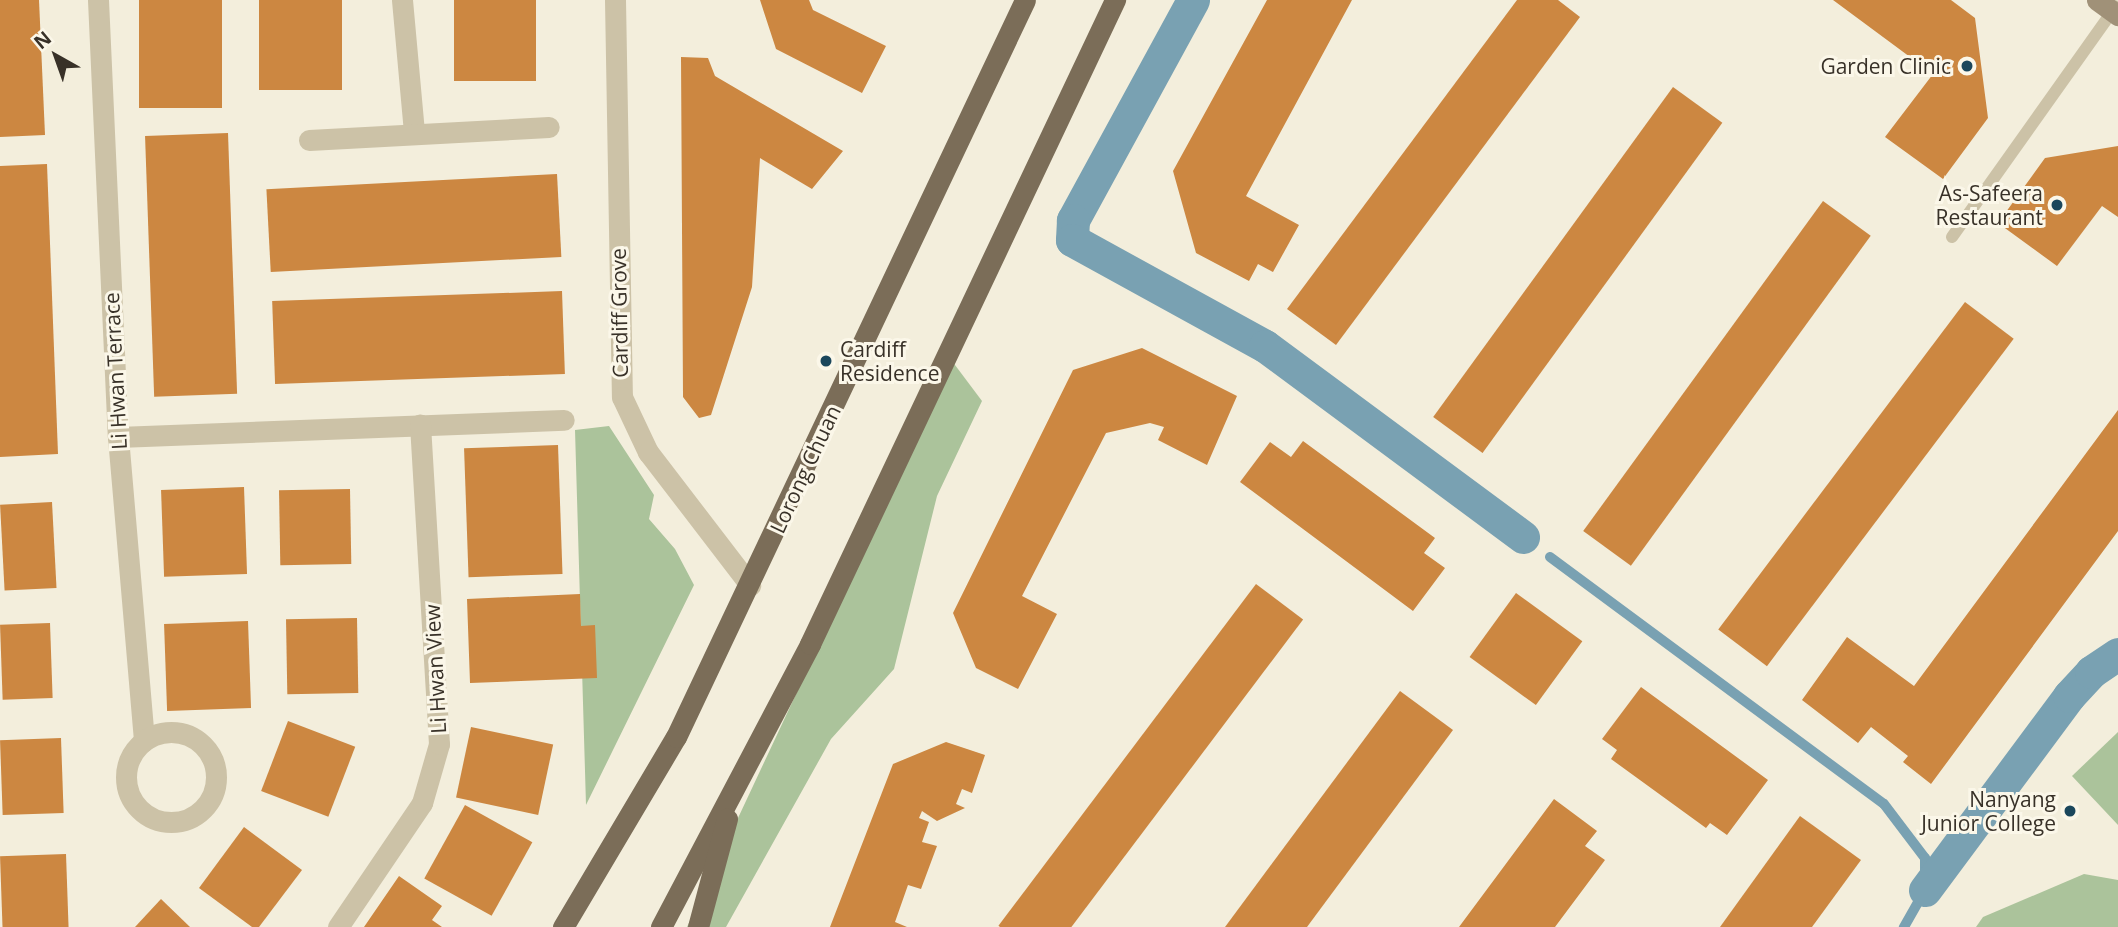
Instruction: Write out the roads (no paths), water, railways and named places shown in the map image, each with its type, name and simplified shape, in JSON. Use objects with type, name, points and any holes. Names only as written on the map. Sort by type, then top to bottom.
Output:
[{"type":"main road","name":"Lorong Chuan","points":[[563,927],[676,737],[1025,0]]},
{"type":"main road","points":[[661,927],[810,644],[1115,0]]},
{"type":"main road","points":[[698,927],[736,783]]},
{"type":"street","name":"Li Hwan Terrace","points":[[98,0],[118,438],[144,741]]},
{"type":"street","points":[[402,0],[414,132]]},
{"type":"street","name":"Cardiff Grove","points":[[615,0],[622,397],[648,452],[750,585]]},
{"type":"street","points":[[309,140],[414,132],[549,127]]},
{"type":"street","points":[[118,438],[564,420]]},
{"type":"street","name":"Li Hwan View","points":[[338,927],[422,803],[439,744],[419,425]]},
{"type":"street","points":[[162,733],[180,733],[197,740],[210,755],[216,772],[214,791],[204,807],[190,818],[171,822],[152,819],[137,808],[128,792],[126,773],[132,755],[144,741],[162,733]]},
{"type":"lane","points":[[1952,237],[2111,7]]},
{"type":"waterway","points":[[1193,0],[1073,220],[1072,240],[1265,346],[1523,537]]},
{"type":"waterway","points":[[1550,557],[1884,804],[1925,858],[1925,890],[1904,927]]},
{"type":"waterway","points":[[1925,890],[2069,696],[2091,672],[2118,654]]},
{"type":"place","name":"Garden Clinic","points":[[1967,66]]},
{"type":"place","name":"As-Safeera Restaurant","points":[[2057,205]]},
{"type":"place","name":"Cardiff Residence","points":[[826,361]]},
{"type":"place","name":"Nanyang Junior College","points":[[2070,811]]}]
